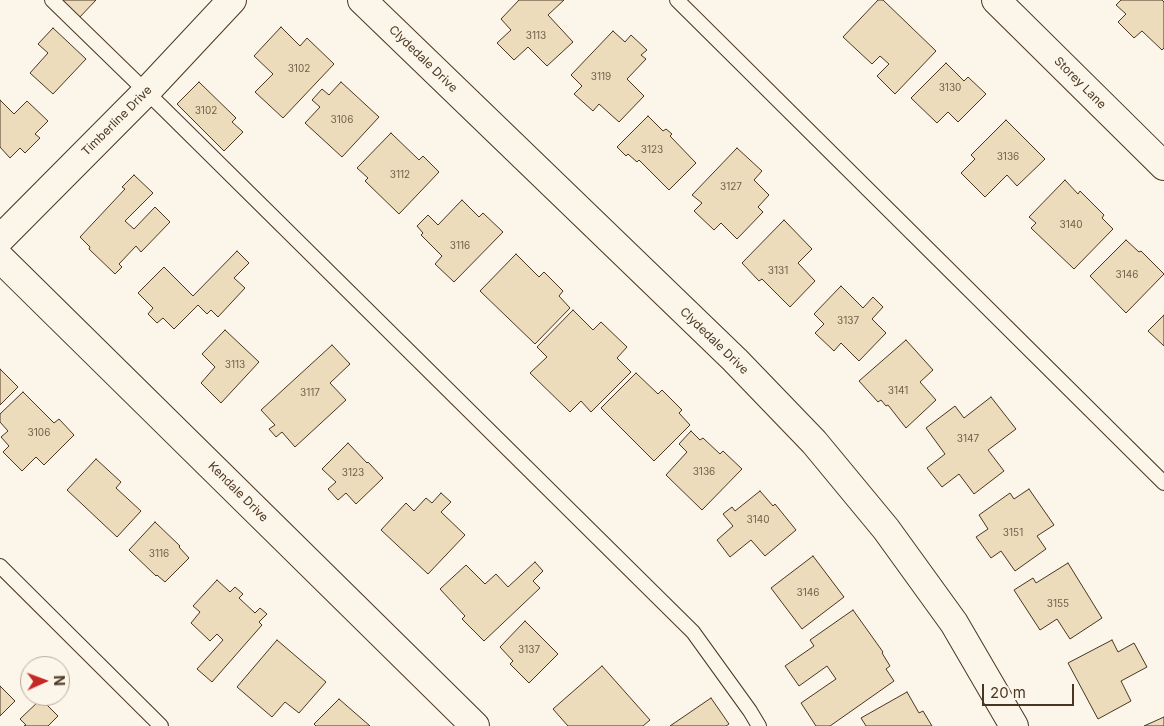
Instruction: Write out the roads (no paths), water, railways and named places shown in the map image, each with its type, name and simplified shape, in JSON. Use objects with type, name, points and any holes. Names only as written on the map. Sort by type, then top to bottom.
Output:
[{"type":"street","name":"Timberline Drive","points":[[0,239],[146,92],[232,0]]},
{"type":"street","name":"Clydedale Drive","points":[[362,0],[735,360],[814,442],[886,529],[954,623],[1014,726]]},
{"type":"street","name":"Storey Lane","points":[[996,0],[1164,166]]},
{"type":"street","name":"Kendale Drive","points":[[0,258],[475,726]]},
{"type":"lane","points":[[52,0],[693,632],[759,726]]},
{"type":"lane","points":[[676,0],[1164,483]]},
{"type":"lane","points":[[0,566],[161,726]]}]
